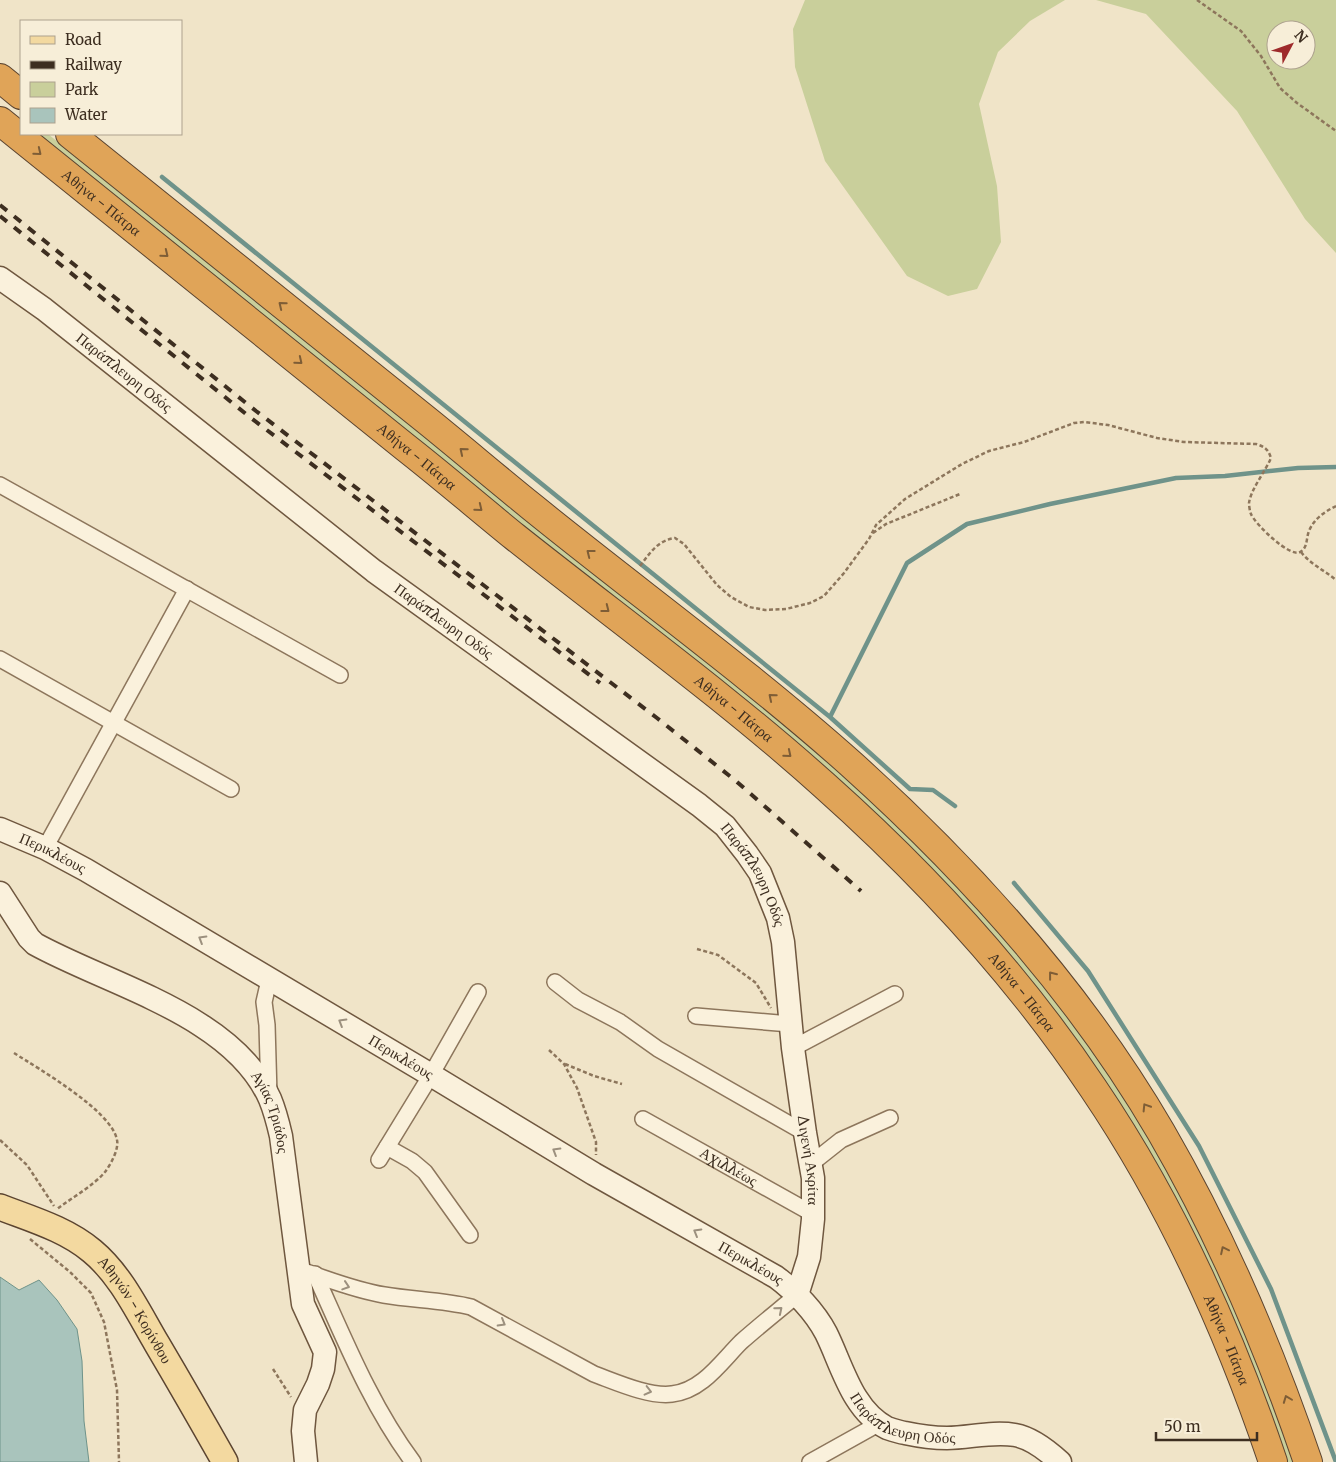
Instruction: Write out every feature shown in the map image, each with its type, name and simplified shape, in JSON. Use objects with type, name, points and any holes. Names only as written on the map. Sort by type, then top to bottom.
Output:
[{"type":"highway","points":[[0,78],[20,94]]},
{"type":"highway","name":"Αθήνα - Πάτρα","points":[[0,121],[518,539],[753,724],[835,795],[927,885],[995,959],[1032,1004],[1096,1091],[1131,1148],[1176,1229],[1209,1297],[1234,1358],[1272,1462]]},
{"type":"highway","points":[[71,135],[539,513],[774,698],[876,787],[974,885],[1043,964],[1085,1018],[1125,1075],[1160,1131],[1210,1222],[1240,1283],[1280,1381],[1308,1462]]},
{"type":"main road","name":"Παράπλευρη Οδός","points":[[0,278],[44,309],[374,571],[659,776],[725,826],[748,854],[760,873],[778,918],[783,942],[784,1023]]},
{"type":"main road","name":"Περικλέους","points":[[0,828],[45,848],[432,1075],[594,1174],[776,1277],[797,1295]]},
{"type":"main road","name":"Αγίας Τριάδος","points":[[0,893],[29,938],[35,944],[140,993],[216,1035],[237,1053],[253,1071],[269,1097],[276,1114],[281,1136],[307,1272],[302,1298],[304,1309],[325,1352],[323,1369],[318,1384],[305,1410],[303,1431],[306,1462]]},
{"type":"main road","name":"Διγενή Ακρίτα","points":[[784,1023],[793,1048],[813,1178],[813,1214],[809,1257],[797,1295]]},
{"type":"main road","name":"Αθηνών - Κορίνθου","points":[[0,1207],[57,1220],[91,1250],[117,1277],[136,1306],[225,1462]]},
{"type":"main road","name":"Παράπλευρη Οδός","points":[[797,1295],[826,1333],[856,1397],[870,1415],[889,1429],[922,1437],[947,1438],[1001,1433],[1017,1435],[1036,1444],[1060,1462]]},
{"type":"street","points":[[0,485],[340,675]]},
{"type":"street","points":[[45,848],[186,589]]},
{"type":"street","points":[[0,659],[231,789]]},
{"type":"street","points":[[269,1097],[267,1025],[264,1002],[270,980]]},
{"type":"street","points":[[555,982],[578,1000],[620,1022],[658,1049],[805,1133]]},
{"type":"street","points":[[470,1235],[425,1172],[412,1161],[383,1154],[432,1075],[478,992]]},
{"type":"street","points":[[793,1048],[895,994]]},
{"type":"street","points":[[696,1016],[784,1023]]},
{"type":"street","points":[[812,1163],[841,1140],[890,1118]]},
{"type":"street","name":"Αχιλλέως","points":[[643,1119],[813,1214]]},
{"type":"street","points":[[307,1272],[367,1292],[456,1303],[471,1307],[594,1374],[654,1393],[670,1394],[683,1392],[694,1387],[797,1295]]},
{"type":"street","points":[[307,1272],[394,1437],[413,1462]]},
{"type":"street","points":[[810,1462],[880,1423]]},
{"type":"path","points":[[1197,0],[1242,31],[1261,56],[1280,88],[1296,103],[1336,130]]},
{"type":"path","points":[[639,568],[657,545],[666,539],[675,538],[684,544],[717,585],[731,597],[749,607],[765,610],[786,609],[810,603],[824,596],[835,585],[872,534],[876,525],[905,499],[962,464],[989,452],[1024,442],[1061,427],[1084,422],[1157,438],[1215,444],[1256,444],[1264,447],[1269,451],[1271,458],[1256,485],[1249,503],[1250,514],[1260,526],[1288,551],[1301,552],[1314,565],[1326,571],[1336,580]]},
{"type":"path","points":[[872,534],[886,524],[960,494]]},
{"type":"path","points":[[1301,552],[1316,519],[1327,510],[1336,506]]},
{"type":"path","points":[[697,949],[718,955],[756,983],[784,1023]]},
{"type":"path","points":[[549,1050],[564,1064],[577,1088],[596,1142],[594,1174]]},
{"type":"path","points":[[0,1140],[27,1165],[57,1220],[106,1170],[118,1143],[112,1127],[106,1118],[62,1084],[14,1053]]},
{"type":"path","points":[[564,1064],[594,1076],[622,1084]]},
{"type":"path","points":[[27,1235],[91,1293],[104,1322],[117,1390],[119,1462]]},
{"type":"path","points":[[273,1369],[288,1394],[305,1410]]},
{"type":"green space","points":[[805,0],[1065,0],[1030,21],[998,52],[979,104],[997,186],[1001,242],[977,289],[948,296],[907,276],[825,161],[795,67],[793,29]]},
{"type":"green space","points":[[1096,0],[1336,0],[1336,253],[1305,219],[1237,111],[1146,14]]},
{"type":"green space","points":[[38,135],[49,135],[433,443],[533,526],[764,707],[876,806],[951,880],[1022,958],[1055,999],[1086,1041],[1143,1129],[1193,1220],[1238,1315],[1277,1412],[1294,1462],[1286,1462],[1068,1030],[573,567]]},
{"type":"water","points":[[0,1277],[19,1290],[39,1280],[57,1300],[77,1329],[82,1361],[84,1421],[89,1462],[0,1462]]},
{"type":"waterway","points":[[162,177],[830,717],[910,789],[933,790],[955,806]]},
{"type":"waterway","points":[[830,717],[907,563],[967,524],[1050,504],[1176,478],[1225,476],[1298,468],[1336,467]]},
{"type":"waterway","points":[[1014,883],[1088,971],[1199,1146],[1271,1289],[1336,1462]]},
{"type":"railway","points":[[0,205],[256,411],[657,718],[736,781],[861,891]]},
{"type":"railway","points":[[0,216],[251,418],[600,683]]}]
